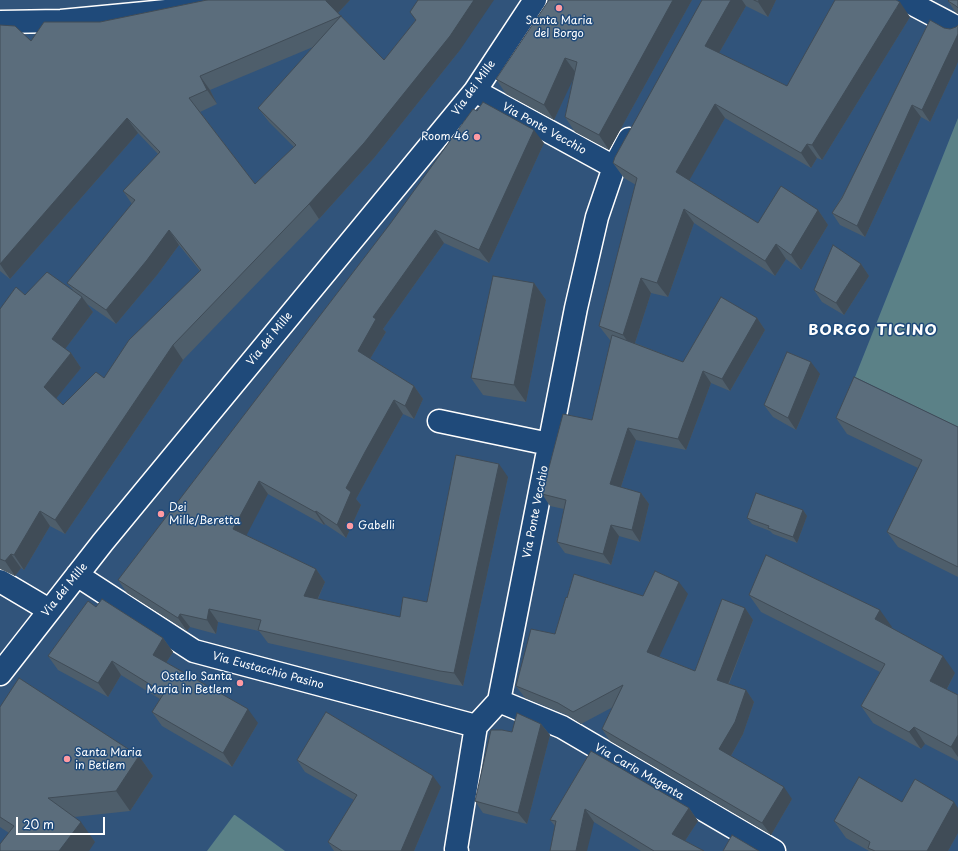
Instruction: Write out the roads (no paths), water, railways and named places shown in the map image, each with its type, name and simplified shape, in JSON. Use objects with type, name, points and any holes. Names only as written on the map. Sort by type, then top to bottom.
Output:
[{"type":"street","points":[[0,22],[68,21],[176,10],[222,0]]},
{"type":"street","name":"Via dei Mille","points":[[0,674],[103,542],[475,91],[535,0]]},
{"type":"street","points":[[905,0],[958,28]]},
{"type":"street","name":"Via Ponte Vecchio","points":[[475,91],[614,167]]},
{"type":"street","name":"Via Ponte Vecchio","points":[[499,701],[576,308],[597,218],[614,167],[637,125]]},
{"type":"street","points":[[439,421],[549,444]]},
{"type":"street","name":"Via Eustacchio Pasino","points":[[77,575],[194,651],[476,726]]},
{"type":"street","points":[[0,581],[49,610]]},
{"type":"street","points":[[457,851],[456,849],[476,726],[499,701]]},
{"type":"street","name":"Via Carlo Magenta","points":[[499,701],[562,727],[774,851]]},
{"type":"place","name":"Santa Maria del Borgo","points":[[559,8]]},
{"type":"place","name":"Room 46","points":[[477,137]]},
{"type":"place","name":"Dei Mille/Beretta","points":[[161,514]]},
{"type":"place","name":"Gabelli","points":[[350,526]]},
{"type":"place","name":"Ostello Santa Maria in Betlem","points":[[240,683]]},
{"type":"place","name":"Santa Maria in Betlem","points":[[67,759]]},
{"type":"district","name":"BORGO TICINO","points":[[873,331]]}]
